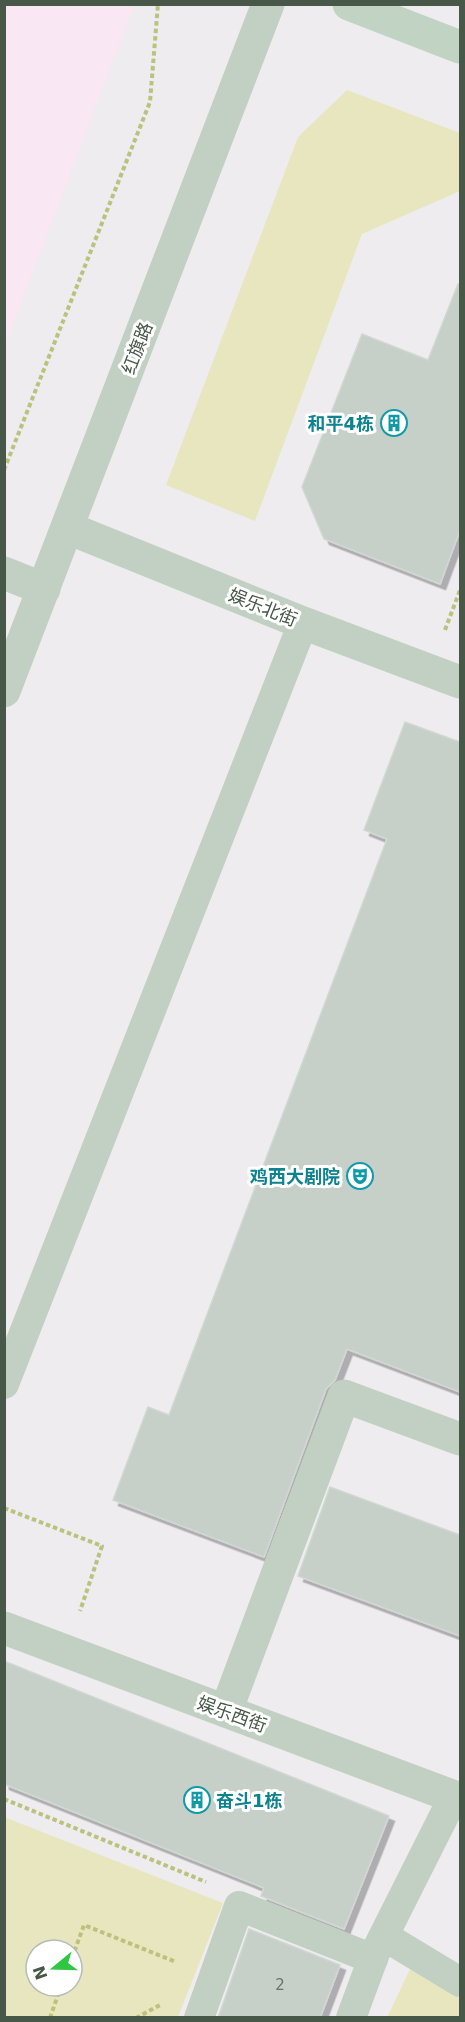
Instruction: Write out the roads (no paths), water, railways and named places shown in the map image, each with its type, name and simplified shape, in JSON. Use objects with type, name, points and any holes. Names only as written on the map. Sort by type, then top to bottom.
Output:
[{"type":"main road","points":[[349,4],[460,47]]},
{"type":"street","name":"红旗路","points":[[4,691],[268,4]]},
{"type":"street","name":"娱乐北街","points":[[68,528],[303,623],[460,682]]},
{"type":"street","points":[[4,573],[44,589]]},
{"type":"street","points":[[226,1711],[344,1396],[460,1439]]},
{"type":"street","name":"娱乐西街","points":[[4,1628],[457,1797]]},
{"type":"lane","points":[[4,1384],[303,623]]},
{"type":"lane","points":[[351,2018],[378,1948],[457,1797]]},
{"type":"lane","points":[[199,2018],[239,1906],[378,1948],[460,1982]]},
{"type":"place","name":"和平4栋","points":[[394,423]]},
{"type":"place","name":"鸡西大剧院","points":[[360,1176]]},
{"type":"place","name":"奋斗1栋","points":[[197,1800]]}]
